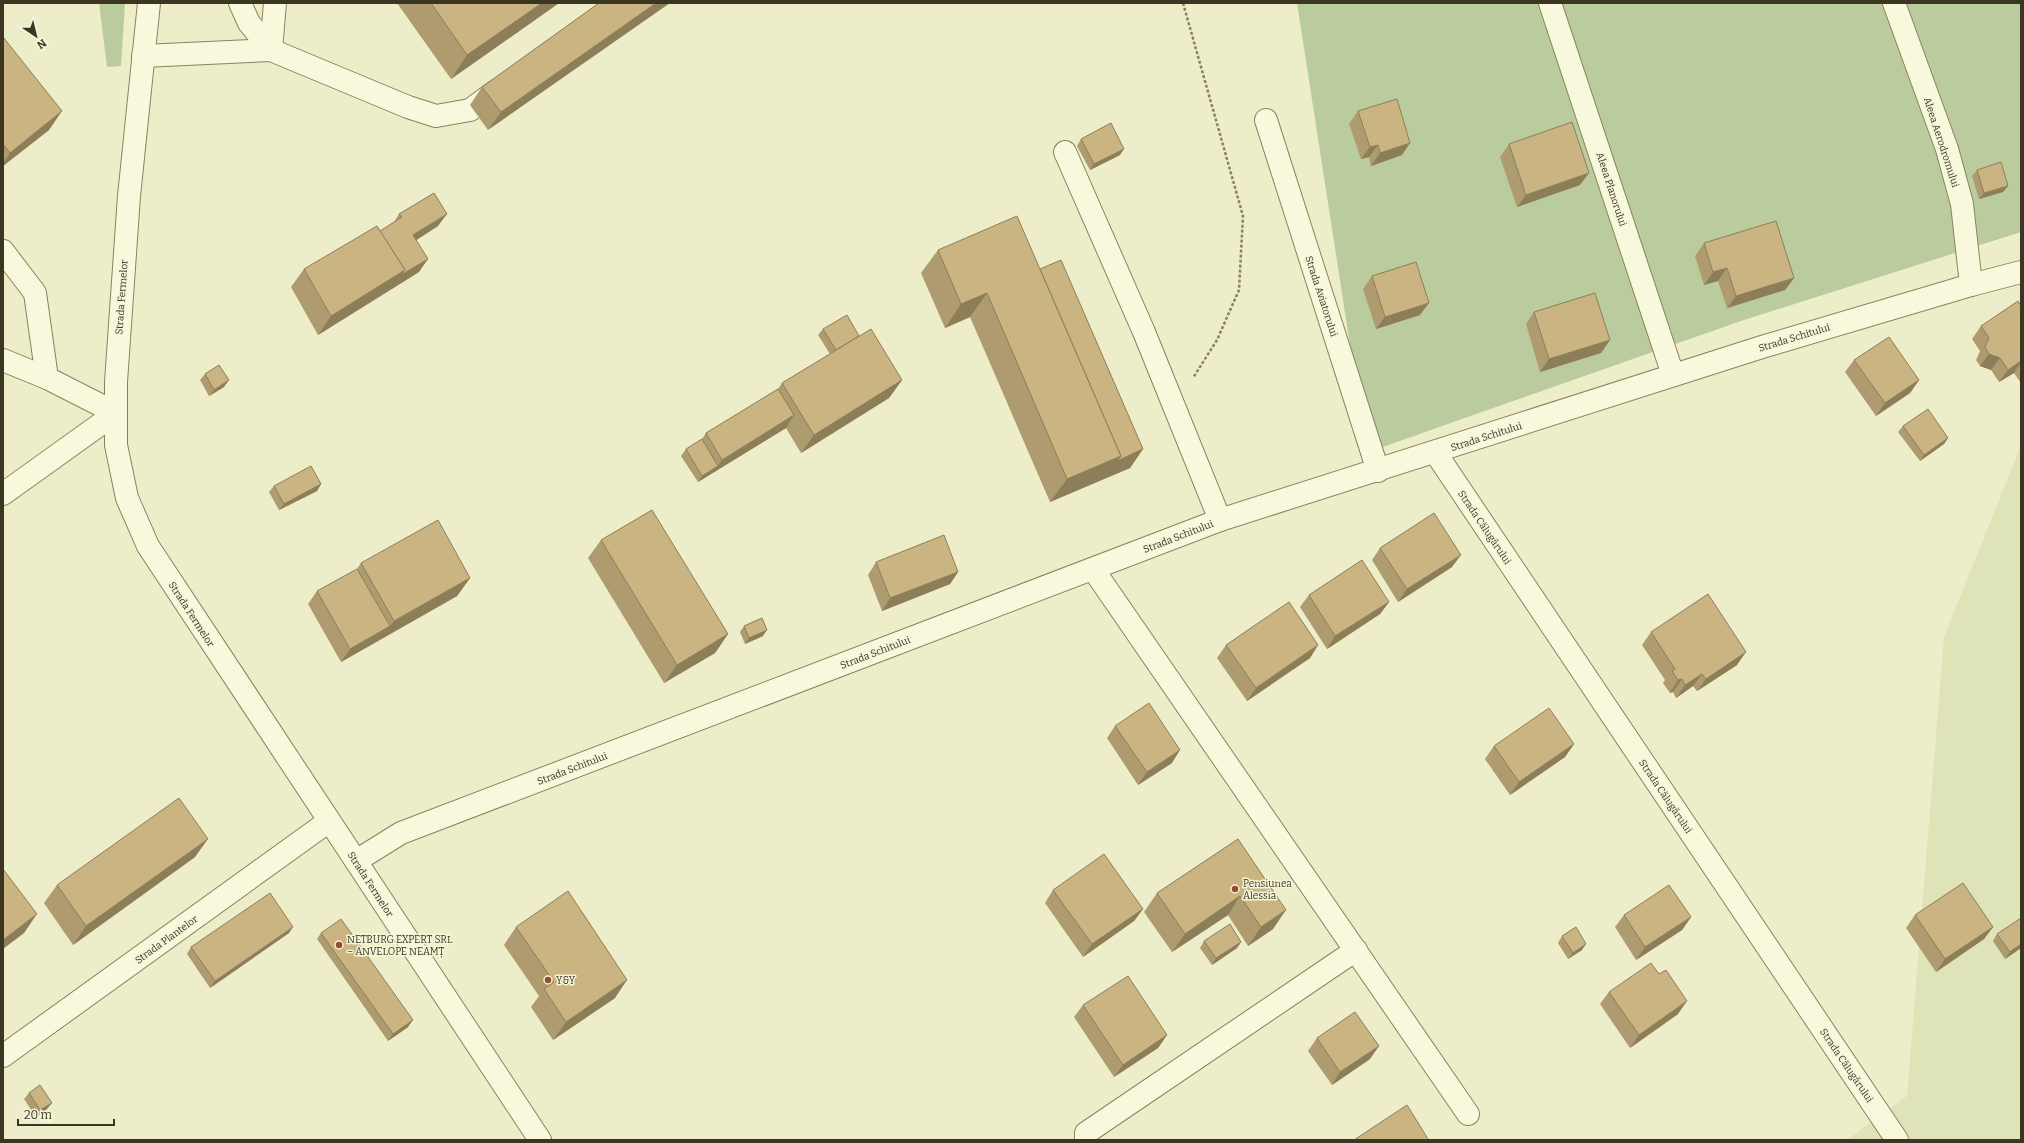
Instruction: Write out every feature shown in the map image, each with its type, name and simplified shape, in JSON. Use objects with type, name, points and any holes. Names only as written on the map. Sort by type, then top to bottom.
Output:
[{"type":"street","name":"Strada Fermelor","points":[[148,3],[120,303],[116,445],[127,498],[148,546],[328,821],[540,1140]]},
{"type":"street","points":[[240,3],[249,23],[271,50]]},
{"type":"street","points":[[271,50],[275,3]]},
{"type":"street","name":"Aleea Planorului","points":[[1550,3],[1673,375]]},
{"type":"street","name":"Aleea Aerodromului","points":[[1894,3],[1947,149],[1960,197],[1971,285]]},
{"type":"street","points":[[143,56],[271,50],[408,107],[436,116],[470,110],[514,79]]},
{"type":"street","name":"Strada Aviatorului","points":[[1266,120],[1378,471]]},
{"type":"street","points":[[1065,152],[1144,332],[1220,520]]},
{"type":"street","points":[[3,251],[35,293],[47,378]]},
{"type":"street","name":"Strada Schitului","points":[[356,861],[401,834],[1220,520],[1378,471],[1673,375],[1971,285],[2021,272]]},
{"type":"street","points":[[3,360],[47,378],[116,413],[3,494]]},
{"type":"street","name":"Strada Călugărului","points":[[1435,452],[1897,1140]]},
{"type":"street","points":[[1093,569],[1468,1114]]},
{"type":"street","name":"Strada Plantelor","points":[[3,1056],[328,821]]},
{"type":"street","points":[[1086,1140],[1086,1133],[1356,950]]},
{"type":"path","points":[[1175,408],[1217,340],[1239,290],[1243,216],[1183,3]]},
{"type":"green space","points":[[99,3],[125,3],[121,66],[107,67]]},
{"type":"green space","points":[[1297,3],[2021,3],[2021,232],[1741,321],[1377,449],[1350,345]]},
{"type":"green space","points":[[2021,445],[2021,1140],[1847,1140],[1907,1096],[1944,637]]},
{"type":"building","points":[[431,3],[542,3],[467,55]]},
{"type":"building","points":[[599,3],[656,3],[501,112],[482,87]]},
{"type":"building","points":[[3,37],[62,111],[10,153],[3,144]]},
{"type":"building","points":[[1397,99],[1410,143],[1380,153],[1378,145],[1370,147],[1358,111]]},
{"type":"building","points":[[1572,122],[1589,173],[1526,195],[1509,144]]},
{"type":"building","points":[[1111,123],[1124,149],[1094,164],[1081,139]]},
{"type":"building","points":[[2001,162],[2008,186],[1984,193],[1977,170]]},
{"type":"building","points":[[434,193],[447,214],[413,235],[428,259],[401,275],[405,270],[380,231],[402,217],[399,214]]},
{"type":"building","points":[[1017,216],[1121,456],[1067,479],[987,293],[961,304],[938,250]]},
{"type":"building","points":[[1776,221],[1794,278],[1736,296],[1727,268],[1713,272],[1704,243]]},
{"type":"building","points":[[377,226],[405,270],[331,316],[304,269]]},
{"type":"building","points":[[1061,260],[1143,449],[1117,461],[1121,456],[1040,269]]},
{"type":"building","points":[[1416,262],[1429,303],[1385,317],[1372,276]]},
{"type":"building","points":[[1595,293],[1610,340],[1549,359],[1534,312]]},
{"type":"building","points":[[2018,301],[2021,306],[2021,361],[2008,370],[2000,358],[1989,354],[1985,347],[1989,338],[1981,326]]},
{"type":"building","points":[[847,315],[859,336],[836,350],[823,329]]},
{"type":"building","points":[[871,329],[902,380],[814,435],[782,383]]},
{"type":"building","points":[[1889,337],[1919,380],[1885,403],[1854,360]]},
{"type":"building","points":[[219,365],[229,380],[214,390],[205,374]]},
{"type":"building","points":[[778,389],[794,415],[722,460],[706,433]]},
{"type":"building","points":[[1928,409],[1948,438],[1924,455],[1903,426]]},
{"type":"building","points":[[702,439],[718,466],[702,476],[686,449]]},
{"type":"building","points":[[311,466],[321,484],[284,504],[274,486]]},
{"type":"building","points":[[652,510],[728,634],[677,665],[601,540]]},
{"type":"building","points":[[1434,513],[1461,555],[1407,589],[1380,548]]},
{"type":"building","points":[[438,520],[470,578],[394,621],[361,563]]},
{"type":"building","points":[[944,535],[958,572],[890,598],[876,562]]},
{"type":"building","points":[[1362,560],[1389,602],[1335,636],[1309,595]]},
{"type":"building","points":[[357,569],[390,626],[350,649],[317,591]]},
{"type":"building","points":[[1708,594],[1746,652],[1706,679],[1702,674],[1685,685],[1682,679],[1678,680],[1672,671],[1675,669],[1651,632]]},
{"type":"building","points":[[1289,602],[1318,645],[1256,688],[1226,645]]},
{"type":"building","points":[[762,618],[767,630],[749,638],[744,626]]},
{"type":"building","points":[[1149,703],[1180,750],[1147,772],[1115,726]]},
{"type":"building","points":[[1549,708],[1574,744],[1519,782],[1494,746]]},
{"type":"building","points":[[179,798],[208,839],[86,926],[57,885]]},
{"type":"building","points":[[1238,839],[1286,910],[1261,927],[1240,896],[1185,934],[1157,893]]},
{"type":"building","points":[[1104,854],[1143,909],[1092,944],[1053,890]]},
{"type":"building","points":[[3,869],[37,914],[3,940]]},
{"type":"building","points":[[1963,883],[1993,927],[1945,959],[1915,915]]},
{"type":"building","points":[[1669,885],[1691,917],[1645,947],[1624,915]]},
{"type":"building","points":[[568,891],[627,980],[566,1022],[544,989],[554,982],[516,927]]},
{"type":"building","points":[[270,893],[293,927],[215,981],[191,947]]},
{"type":"building","points":[[2021,918],[2021,944],[2010,952],[1997,934]]},
{"type":"building","points":[[341,919],[413,1020],[393,1034],[321,933]]},
{"type":"building","points":[[1230,924],[1241,942],[1216,958],[1204,941]]},
{"type":"building","points":[[1576,927],[1586,944],[1573,953],[1562,936]]},
{"type":"building","points":[[1651,963],[1659,974],[1666,970],[1687,1001],[1639,1035],[1609,992]]},
{"type":"building","points":[[1128,976],[1167,1035],[1123,1065],[1083,1005]]},
{"type":"building","points":[[1355,1012],[1379,1046],[1340,1072],[1317,1038]]},
{"type":"building","points":[[40,1085],[52,1103],[40,1110],[29,1093]]},
{"type":"building","points":[[1407,1105],[1428,1139],[1427,1140],[1354,1140]]},
{"type":"place","name":"Pensiunea Alessia","points":[[1235,889]]},
{"type":"place","name":"NETBURG EXPERT SRL – ANVELOPE NEAMȚ","points":[[339,945]]},
{"type":"place","name":"Y&Y","points":[[548,980]]}]
